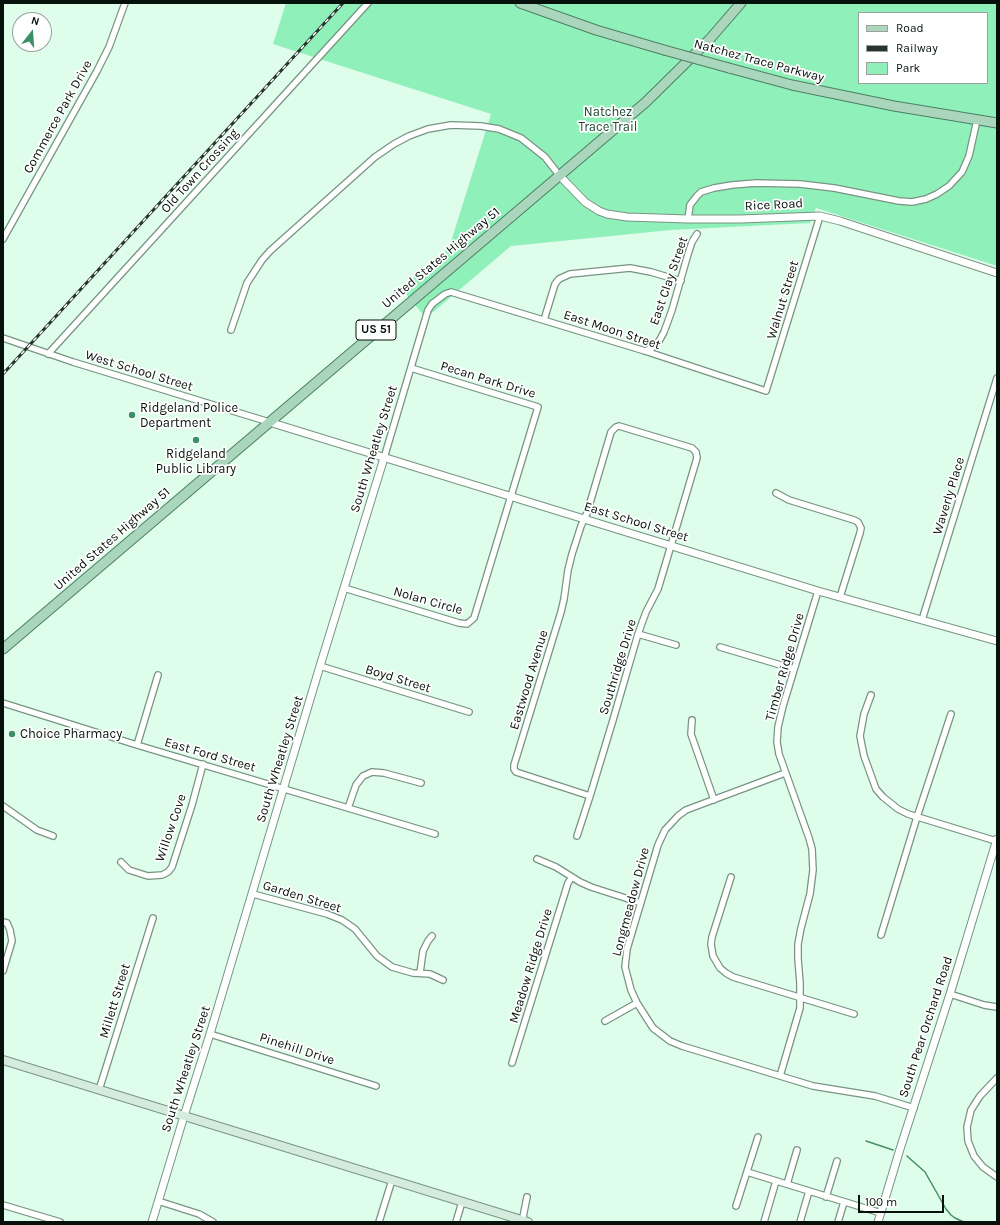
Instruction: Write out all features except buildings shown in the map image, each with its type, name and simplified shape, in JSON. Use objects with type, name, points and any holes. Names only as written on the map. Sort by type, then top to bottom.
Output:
[{"type":"main road","name":"Natchez Trace Parkway","points":[[520,3],[596,30],[792,85],[894,106],[997,123]]},
{"type":"main road","name":"United States Highway 51","points":[[3,649],[656,92],[709,40],[741,3]]},
{"type":"main road","points":[[3,1060],[524,1222]]},
{"type":"street","name":"Commerce Park Drive","points":[[3,239],[97,71],[109,47],[125,3]]},
{"type":"street","name":"Old Town Crossing","points":[[48,354],[368,3]]},
{"type":"street","points":[[688,219],[690,205],[701,192],[732,185],[756,183],[800,184],[834,188],[899,201],[912,202],[926,199],[949,186],[962,172],[969,156],[977,120]]},
{"type":"street","points":[[231,330],[247,283],[262,260],[270,251],[375,157],[409,136],[428,129],[451,125],[481,126],[499,129],[521,138],[545,157],[559,175]]},
{"type":"street","name":"Rice Road","points":[[559,175],[585,202],[607,214],[627,217],[688,219],[820,216],[840,221],[997,273]]},
{"type":"street","name":"Walnut Street","points":[[766,391],[820,216]]},
{"type":"street","name":"East Clay Street","points":[[645,352],[659,341],[664,332],[692,242],[697,234]]},
{"type":"street","points":[[544,320],[555,284],[558,279],[570,274],[630,268],[651,272],[681,281]]},
{"type":"street","name":"East Moon Street","points":[[451,292],[766,391]]},
{"type":"street","name":"South Wheatley Street","points":[[152,1222],[253,894],[283,788],[428,310],[432,304],[445,294],[451,292]]},
{"type":"street","name":"West School Street","points":[[3,338],[48,354],[269,422]]},
{"type":"street","name":"Pecan Park Drive","points":[[411,368],[538,407],[510,496]]},
{"type":"street","name":"Waverly Place","points":[[922,620],[997,378]]},
{"type":"street","name":"East School Street","points":[[269,422],[818,591],[997,641]]},
{"type":"street","name":"Southridge Drive","points":[[584,519],[611,432],[616,427],[622,427],[692,448],[696,452],[697,458],[658,590],[646,612],[638,634],[590,796]]},
{"type":"street","points":[[776,494],[789,500],[858,522],[861,528],[860,533],[840,597]]},
{"type":"street","name":"Nolan Circle","points":[[344,588],[459,623],[467,624],[474,618],[510,496]]},
{"type":"street","name":"Eastwood Avenue","points":[[584,519],[572,554],[561,612],[514,769],[516,772],[590,796]]},
{"type":"street","name":"Timber Ridge Drive","points":[[780,1076],[796,1022],[801,998],[798,944],[812,884],[813,861],[809,838],[779,754],[778,727],[818,591]]},
{"type":"street","points":[[638,634],[676,645]]},
{"type":"street","points":[[720,647],[794,669]]},
{"type":"street","name":"Boyd Street","points":[[320,666],[469,712]]},
{"type":"street","points":[[137,745],[158,675]]},
{"type":"street","points":[[870,695],[864,714],[860,736],[864,756],[876,789],[886,800],[898,809],[917,817],[997,840]]},
{"type":"street","name":"East Ford Street","points":[[3,703],[137,745],[435,834]]},
{"type":"street","points":[[881,935],[917,817],[951,714]]},
{"type":"street","points":[[692,720],[692,734],[714,800]]},
{"type":"street","name":"Willow Cove","points":[[121,862],[129,870],[148,876],[162,875],[168,872],[172,867],[192,805],[203,764]]},
{"type":"street","points":[[348,808],[356,785],[363,776],[372,772],[384,773],[421,783]]},
{"type":"street","name":"Longmeadow Drive","points":[[785,773],[682,813],[671,822],[665,830],[658,845],[625,958],[627,978],[637,1003],[653,1028],[670,1041],[813,1086],[875,1096],[914,1108]]},
{"type":"street","points":[[577,836],[590,796]]},
{"type":"street","points":[[3,806],[37,830],[53,836]]},
{"type":"street","name":"South Pear Orchard Road","points":[[878,1222],[997,840]]},
{"type":"street","points":[[537,859],[556,867],[580,882],[595,889],[641,903]]},
{"type":"street","name":"Meadow Ridge Drive","points":[[512,1063],[568,883],[572,877]]},
{"type":"street","points":[[731,877],[712,937],[712,951],[716,963],[720,968],[733,976],[854,1014]]},
{"type":"street","name":"Garden Street","points":[[253,894],[327,914],[342,920],[355,929],[377,956],[392,967],[402,971],[430,974],[443,980]]},
{"type":"street","name":"Millett Street","points":[[99,1090],[153,918]]},
{"type":"street","points":[[3,922],[7,923],[12,941],[3,971]]},
{"type":"street","points":[[420,973],[423,951],[432,936]]},
{"type":"street","points":[[950,994],[984,1005],[997,1007]]},
{"type":"street","points":[[605,1021],[637,1003]]},
{"type":"street","name":"Pinehill Drive","points":[[210,1034],[376,1086]]},
{"type":"street","points":[[997,1078],[980,1096],[971,1110],[967,1127],[968,1141],[974,1156],[983,1167],[997,1176]]},
{"type":"street","points":[[736,1206],[758,1137]]},
{"type":"street","points":[[787,1184],[797,1150]]},
{"type":"street","points":[[826,1197],[837,1161]]},
{"type":"street","points":[[747,1172],[881,1214]]},
{"type":"street","points":[[379,1222],[392,1180]]},
{"type":"street","points":[[764,1222],[776,1181]]},
{"type":"street","points":[[800,1222],[809,1191]]},
{"type":"street","points":[[524,1222],[527,1197]]},
{"type":"street","points":[[158,1201],[199,1214],[213,1222]]},
{"type":"street","points":[[456,1222],[462,1202]]},
{"type":"street","points":[[838,1222],[844,1202]]},
{"type":"street","points":[[3,1205],[60,1222]]},
{"type":"green space","name":"Natchez Trace Trail","points":[[286,3],[997,3],[997,266],[816,208],[810,223],[671,230],[511,246],[426,318],[401,288],[449,248],[491,114],[273,44]]},
{"type":"waterway","points":[[866,1141],[893,1150]]},
{"type":"waterway","points":[[907,1156],[925,1172],[951,1215],[964,1222]]},
{"type":"railway","points":[[3,374],[343,3]]},
{"type":"place","name":"Ridgeland Police Department","points":[[132,415]]},
{"type":"place","name":"Ridgeland Public Library","points":[[196,440]]},
{"type":"place","name":"Choice Pharmacy","points":[[12,734]]}]
